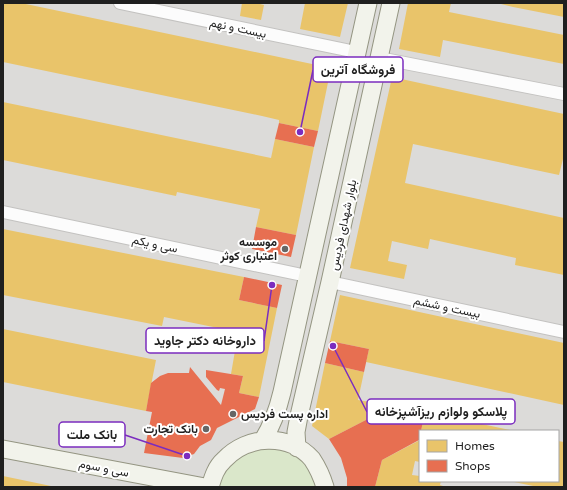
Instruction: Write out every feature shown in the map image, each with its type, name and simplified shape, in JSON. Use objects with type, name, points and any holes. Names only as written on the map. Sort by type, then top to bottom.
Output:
[{"type":"main road","name":"بلوار شهدای فردیس","points":[[263,440],[271,427],[279,406],[368,3]]},
{"type":"main road","name":"بلوار شهدای فردیس","points":[[297,448],[296,432],[299,416],[391,3]]},
{"type":"main road","points":[[210,487],[214,473],[223,460],[234,450],[248,443],[263,440],[275,440],[297,448],[311,459],[321,473],[325,487]]},
{"type":"main road","name":"سی و سوم","points":[[3,449],[205,487]]},
{"type":"street","name":"بیست و نهم","points":[[120,3],[356,52]]},
{"type":"street","points":[[379,58],[564,94]]},
{"type":"street","name":"سی و یکم","points":[[3,212],[307,276]]},
{"type":"street","name":"بیست و ششم","points":[[330,282],[564,332]]},
{"type":"shaded area","points":[[3,3],[564,3],[564,487],[3,487]]},
{"type":"green space","points":[[276,447],[298,457],[306,466],[317,487],[217,487],[229,463],[243,453]]},
{"type":"building: Homes","points":[[3,3],[21,3],[331,68],[318,131],[279,123],[279,120],[262,116],[3,62]]},
{"type":"building: Homes","points":[[242,3],[256,3],[264,5],[261,20],[240,16]]},
{"type":"building: Homes","points":[[305,3],[348,3],[340,37],[300,29]]},
{"type":"building: Homes","points":[[408,3],[451,3],[449,12],[564,35],[564,64],[443,40],[440,57],[399,49]]},
{"type":"building: Homes","points":[[497,3],[564,3],[564,17],[513,7]]},
{"type":"building: Homes","points":[[392,77],[564,114],[564,155],[559,175],[413,144],[405,183],[564,218],[564,275],[515,265],[516,258],[430,239],[428,249],[392,241],[388,261],[407,265],[404,279],[350,268]]},
{"type":"building: Homes","points":[[3,102],[271,158],[275,139],[314,147],[296,235],[256,227],[260,209],[177,192],[176,196],[3,160]]},
{"type":"building: Homes","points":[[3,229],[244,277],[239,300],[277,308],[259,397],[239,393],[243,376],[231,374],[236,345],[230,344],[233,331],[164,317],[162,326],[3,295]]},
{"type":"building: Homes","points":[[340,295],[564,343],[564,405],[366,362],[369,349],[330,341]]},
{"type":"building: Homes","points":[[3,329],[156,360],[146,411],[3,382]]},
{"type":"building: Homes","points":[[325,363],[364,372],[358,400],[393,406],[329,439],[312,426]]},
{"type":"building: Homes","points":[[425,412],[510,430],[421,430]]},
{"type":"building: Homes","points":[[419,441],[419,462],[415,461],[412,475],[419,476],[419,482],[441,482],[440,485],[446,487],[375,487],[382,460]]},
{"type":"building: Homes","points":[[559,441],[564,442],[564,487],[538,487],[514,482],[559,482]]},
{"type":"building: Homes","points":[[3,476],[51,486],[51,487],[3,487]]},
{"type":"building: Shops","points":[[279,123],[318,131],[314,147],[275,139]]},
{"type":"building: Shops","points":[[256,227],[296,235],[291,257],[252,249]]},
{"type":"building: Shops","points":[[244,277],[282,285],[277,308],[239,300]]},
{"type":"building: Shops","points":[[330,341],[369,349],[364,372],[325,363]]},
{"type":"building: Shops","points":[[190,367],[221,405],[225,389],[220,388],[219,391],[217,390],[206,377],[206,370],[243,376],[239,393],[259,397],[255,409],[217,428],[211,440],[200,446],[194,454],[183,458],[144,453],[152,412],[146,411],[151,383],[160,376],[168,373],[189,373]]},
{"type":"building: Shops","points":[[393,406],[425,412],[421,430],[419,430],[419,440],[382,460],[375,487],[347,487],[347,478],[341,458],[329,439]]},
{"type":"place","name":"فروشگاه آترین","points":[[300,132]]},
{"type":"place","name":"موسسه اعتباری کوثر","points":[[285,249]]},
{"type":"place","name":"داروخانه دکتر جاوید","points":[[272,285]]},
{"type":"place","name":"پلاسکو ولوازم ریزآشپزخانه","points":[[333,346]]},
{"type":"place","name":"اداره پست فردیس","points":[[233,414]]},
{"type":"place","name":"بانک تجارت","points":[[206,429]]},
{"type":"place","name":"بانک ملت","points":[[187,456]]}]
